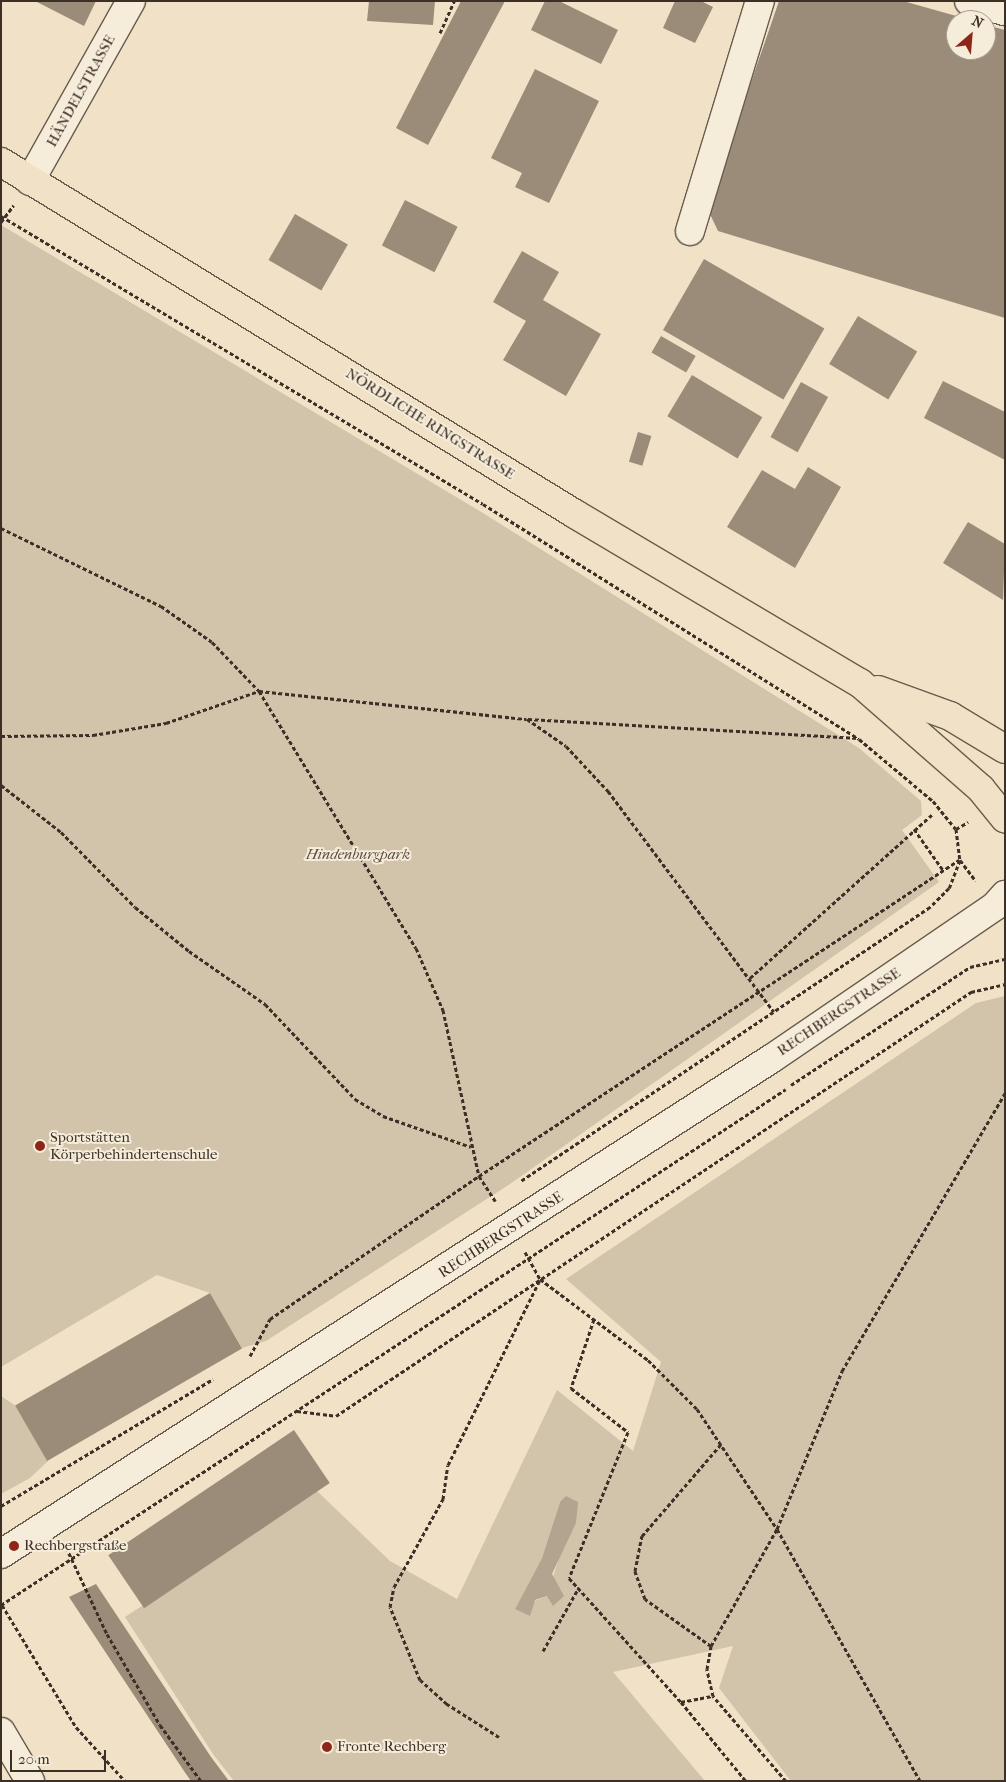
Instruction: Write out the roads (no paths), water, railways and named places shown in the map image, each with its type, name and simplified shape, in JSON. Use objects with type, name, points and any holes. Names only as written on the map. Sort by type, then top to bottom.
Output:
[{"type":"main road","name":"NÖRDLICHE RINGSTRASSE","points":[[1,162],[860,683],[981,789],[1005,819]]},
{"type":"main road","name":"NÖRDLICHE RINGSTRASSE","points":[[860,683],[950,716],[1005,749]]},
{"type":"street","name":"HÄNDELSTRASSE","points":[[30,181],[131,1]]},
{"type":"street","points":[[690,231],[760,1]]},
{"type":"street","points":[[969,1],[1005,11]]},
{"type":"street","name":"RECHBERGSTRASSE","points":[[1,1554],[54,1522],[512,1228],[771,1059],[1001,901]]},
{"type":"street","points":[[1,1732],[30,1781]]},
{"type":"place","name":"Sportstätten Körperbehindertenschule","points":[[40,1146]]},
{"type":"place","name":"Rechbergstraße","points":[[14,1546]]},
{"type":"place","name":"Fronte Rechberg","points":[[327,1747]]},
{"type":"park label","name":"Hindenburgpark","points":[[358,855]]}]
